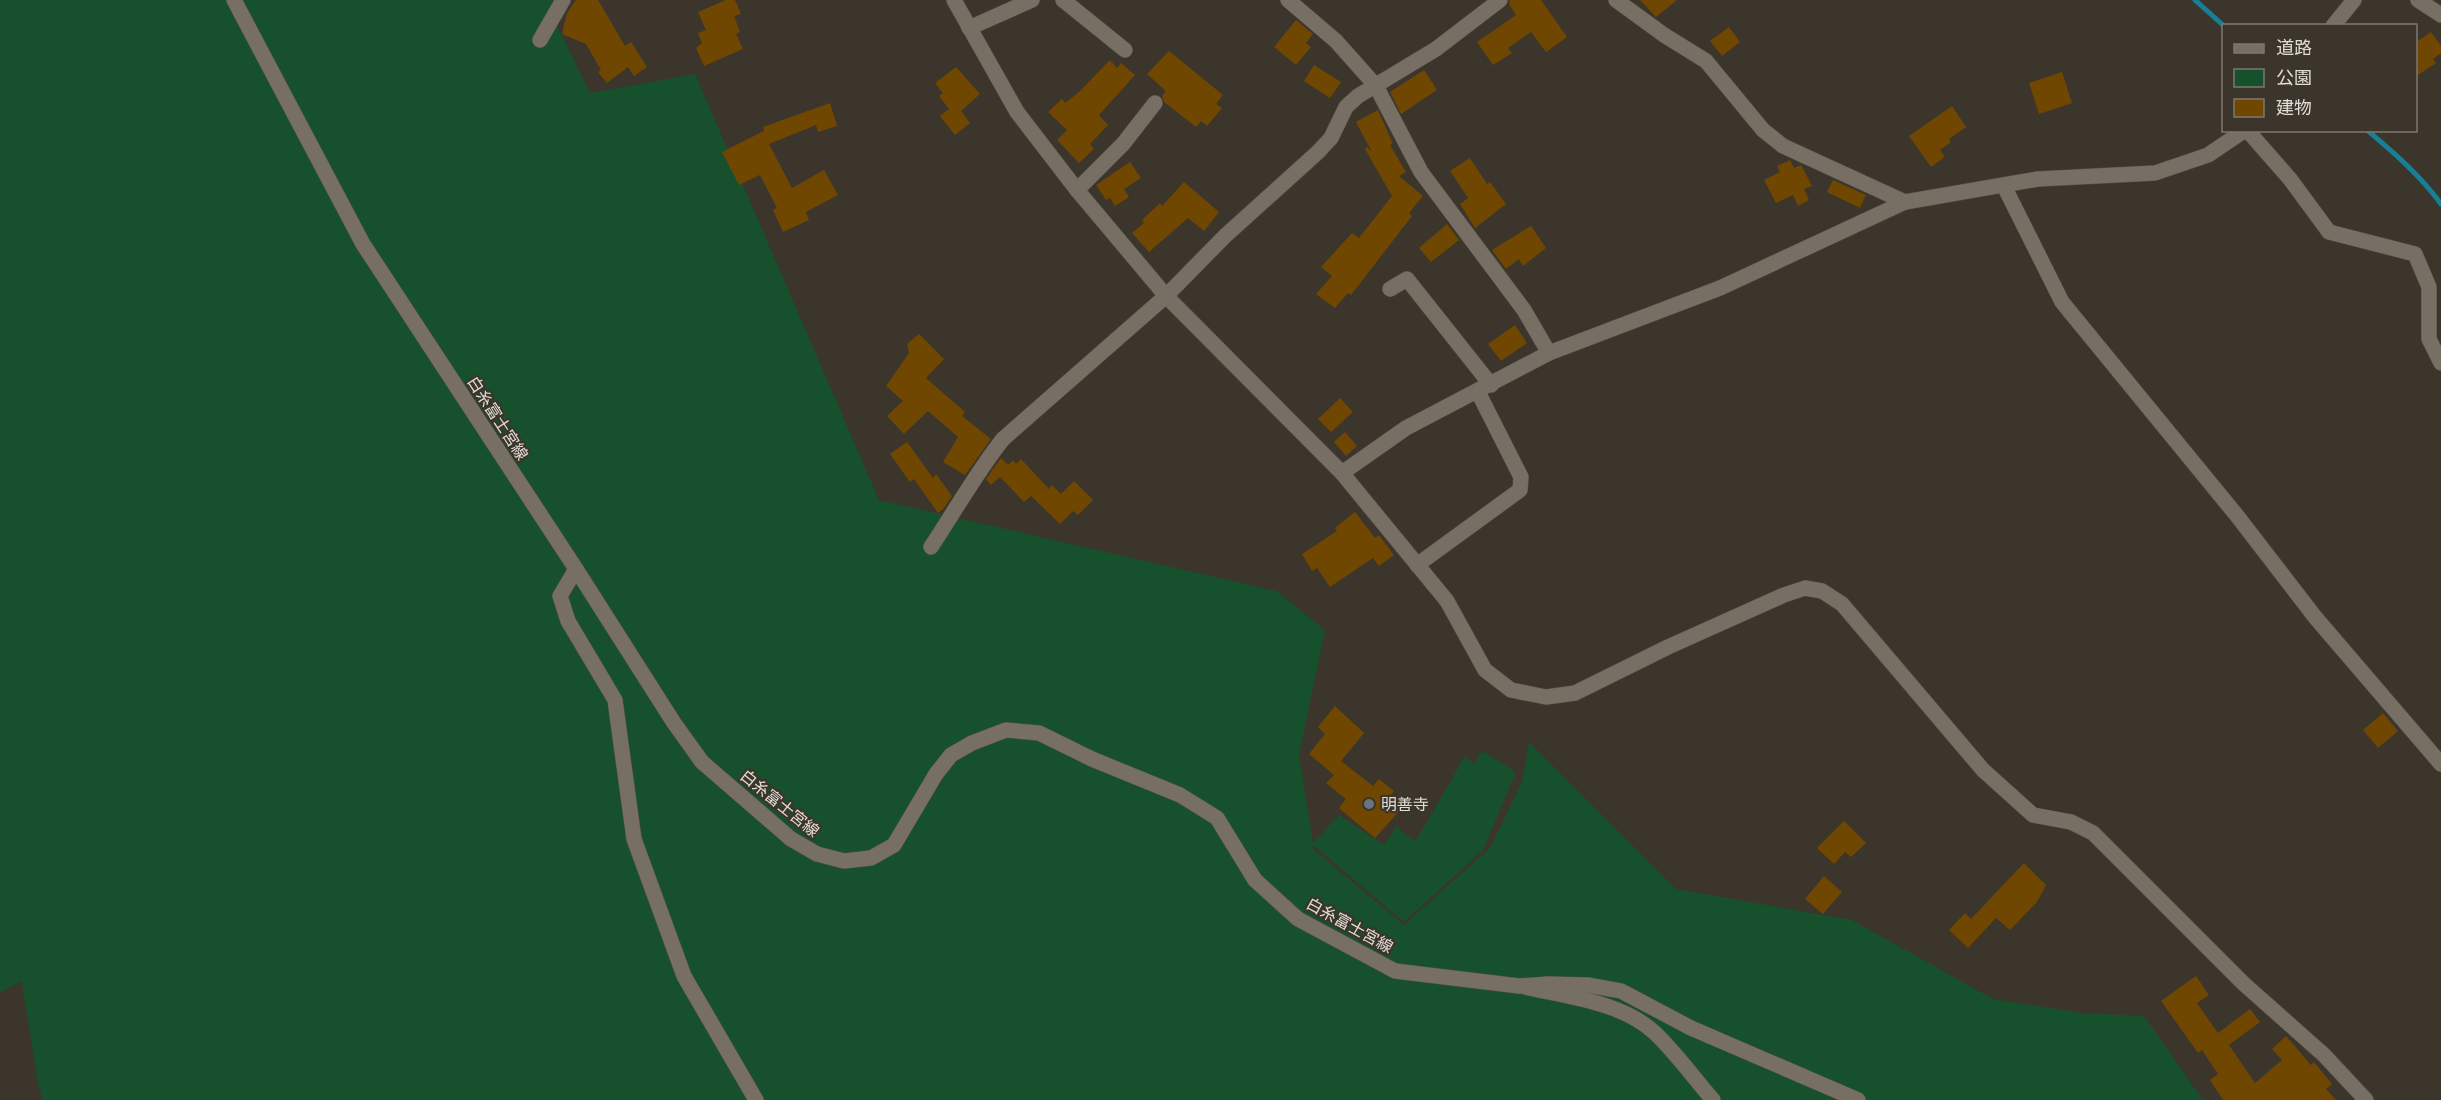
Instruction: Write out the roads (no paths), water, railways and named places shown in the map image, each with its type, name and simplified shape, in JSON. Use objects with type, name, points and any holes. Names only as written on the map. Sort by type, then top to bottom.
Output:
[{"type":"street","name":"白糸富士宮線","points":[[234,0],[363,244],[674,723],[702,762],[791,839],[817,854],[844,861],[871,858],[894,844],[936,774],[951,755],[972,743],[1006,730],[1039,733],[1092,759],[1180,795],[1217,818],[1255,880],[1298,919],[1395,970],[1520,986],[1568,985],[1621,991],[1690,1028],[1858,1100]]},
{"type":"street","points":[[540,40],[563,0]]},
{"type":"street","points":[[954,0],[1017,112],[1077,190],[1166,296],[1342,473],[1447,602],[1485,669],[1511,690],[1546,697],[1575,693],[1668,647],[1784,595],[1805,588],[1822,591],[1842,604],[1983,770],[2033,815],[2071,822],[2093,833],[2244,984],[2324,1055],[2366,1100]]},
{"type":"street","points":[[969,28],[1032,0]]},
{"type":"street","points":[[1063,0],[1125,50]]},
{"type":"street","points":[[1288,0],[1336,41],[1376,86],[1421,172],[1524,310],[1549,353]]},
{"type":"street","points":[[931,547],[962,502],[982,465],[1003,439],[1166,296],[1225,236],[1318,152],[1331,138],[1346,107],[1358,96],[1436,49],[1500,0]]},
{"type":"street","points":[[1616,0],[1664,35],[1706,61],[1763,130],[1784,146],[1905,202]]},
{"type":"street","points":[[2335,24],[2354,0]]},
{"type":"street","points":[[2418,0],[2441,15]]},
{"type":"street","points":[[1077,190],[1123,144],[1155,104]]},
{"type":"street","points":[[1342,473],[1406,428],[1549,353],[1720,288],[1905,202],[2004,186],[2038,178],[2155,173],[2208,155],[2243,132]]},
{"type":"street","points":[[2248,132],[2290,179],[2329,232],[2415,254],[2429,287],[2428,339],[2441,363]]},
{"type":"street","points":[[2004,186],[2062,302],[2238,517],[2315,617],[2441,764]]},
{"type":"street","points":[[1389,289],[1407,279],[1484,388],[1521,477],[1520,490],[1417,565]]},
{"type":"street","points":[[576,569],[560,596],[568,621],[615,700],[634,839],[684,976],[756,1100]]},
{"type":"street","points":[[1520,986],[1596,1002],[1629,1016],[1655,1032],[1713,1100]]},
{"type":"waterway","points":[[2195,0],[2222,24]]},
{"type":"waterway","points":[[2369,132],[2415,174],[2441,204]]},
{"type":"place","name":"明善寺","points":[[1369,804]]}]
